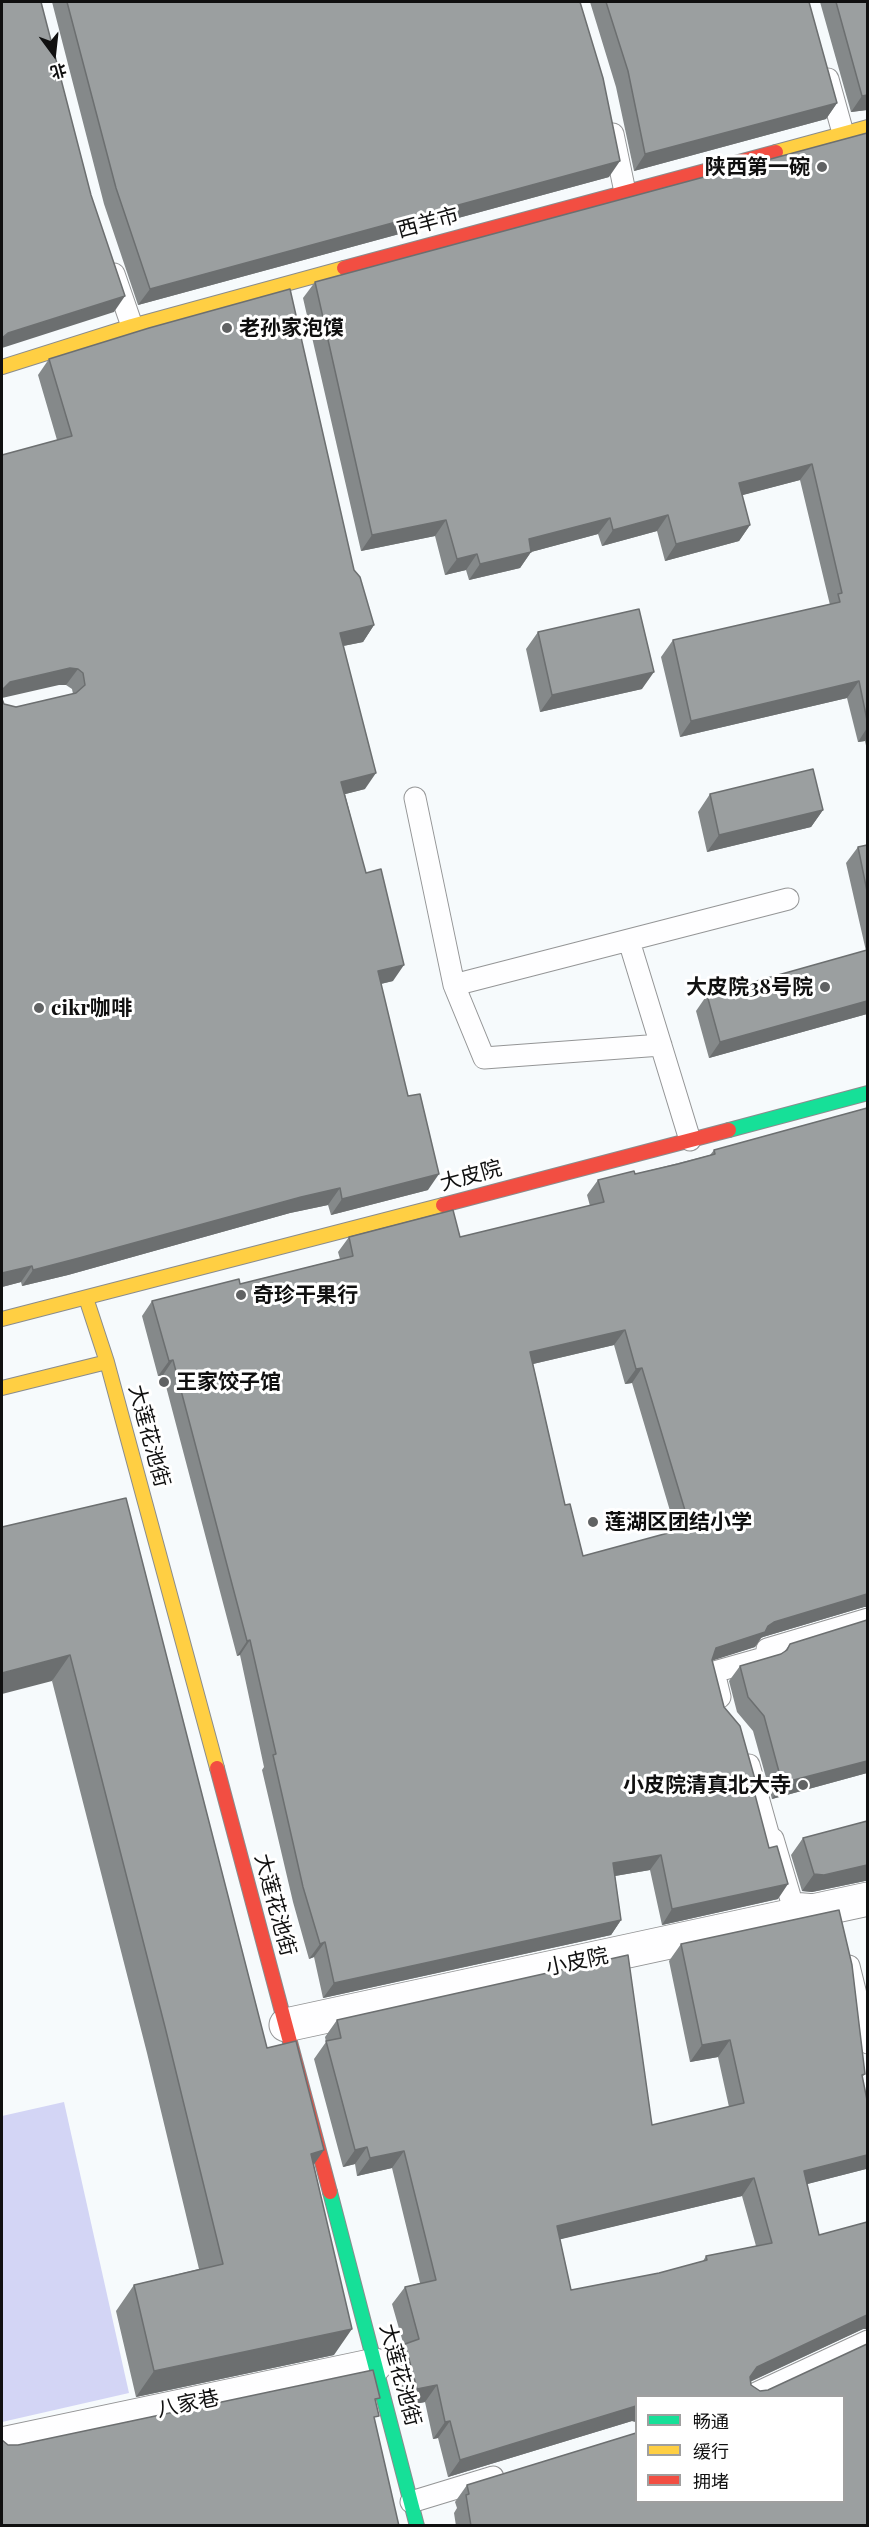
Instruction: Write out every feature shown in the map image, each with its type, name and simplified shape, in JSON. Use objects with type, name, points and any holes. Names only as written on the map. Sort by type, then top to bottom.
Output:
[{"type":"street","name":"西羊市","points":[[2,367],[132,326],[867,127]]},
{"type":"street","name":"大皮院","points":[[2,1319],[867,1093]]},
{"type":"street","name":"大莲花池街","points":[[86,1298],[107,1362],[286,2025],[417,2526]]},
{"type":"street","points":[[2,1388],[107,1362]]},
{"type":"street","name":"小皮院","points":[[286,2025],[840,1926],[867,1899]]},
{"type":"street","name":"八家巷","points":[[2,2444],[375,2365]]},
{"type":"lane","points":[[822,56],[843,133]]},
{"type":"lane","points":[[608,114],[626,192]]},
{"type":"lane","points":[[106,251],[132,326]]},
{"type":"lane","points":[[287,283],[292,304]]},
{"type":"lane","points":[[415,798],[454,985],[484,1058],[661,1046]]},
{"type":"lane","points":[[454,985],[788,899]]},
{"type":"lane","points":[[629,941],[690,1140]]},
{"type":"lane","points":[[726,1719],[714,1672],[767,1657],[766,1649],[867,1619]]},
{"type":"lane","points":[[744,1746],[770,1840],[773,1839],[792,1903],[840,1926],[867,2043]]},
{"type":"lane","points":[[754,2395],[867,2342]]},
{"type":"lane","points":[[411,2502],[513,2471]]},
{"type":"shaded area","points":[[64,2102],[129,2393],[2,2422],[2,2116]]},
{"type":"building","points":[[2,2],[41,2],[91,195],[125,296],[8,333],[2,338]]},
{"type":"building","points":[[67,2],[580,2],[603,78],[620,161],[150,289],[116,188]]},
{"type":"building","points":[[606,2],[809,2],[837,103],[645,154],[628,71]]},
{"type":"building","points":[[836,2],[867,2],[867,95],[862,96]]},
{"type":"building","points":[[867,133],[867,720],[859,681],[691,721],[673,640],[840,602],[838,594],[842,593],[812,464],[739,483],[750,525],[676,544],[668,515],[613,530],[610,518],[529,539],[531,552],[480,564],[477,554],[457,559],[446,520],[372,535],[315,282]]},
{"type":"building","points":[[290,289],[354,570],[360,577],[374,625],[340,633],[376,773],[341,782],[366,873],[381,869],[404,965],[378,971],[408,1096],[420,1094],[439,1174],[342,1199],[340,1188],[33,1270],[32,1266],[2,1273],[2,699],[4,704],[16,707],[76,693],[85,685],[83,673],[78,669],[70,668],[10,682],[2,690],[2,455],[72,436],[49,359],[149,328]]},
{"type":"building","points":[[639,609],[654,672],[552,695],[538,632]]},
{"type":"building","points":[[813,769],[823,810],[719,835],[710,794]]},
{"type":"building","points":[[867,845],[867,891],[858,847]]},
{"type":"building","name":"大皮院38号院","points":[[867,950],[867,1001],[720,1042],[707,995]]},
{"type":"building","points":[[867,1108],[867,1594],[774,1622],[765,1632],[716,1648],[712,1660],[724,1707],[740,1726],[758,1790],[754,1791],[769,1848],[777,1846],[788,1884],[672,1909],[661,1855],[613,1863],[621,1920],[334,1983],[325,1942],[320,1944],[303,1887],[250,1640],[247,1641],[173,1360],[169,1361],[152,1301],[239,1279],[240,1284],[353,1256],[349,1237],[453,1210],[460,1237],[604,1202],[598,1180],[678,1164],[715,1154],[714,1150]],"holes":[[[625,1330],[636,1369],[642,1368],[690,1527],[583,1556],[570,1504],[565,1505],[530,1352]]]},
{"type":"building","points":[[126,1498],[267,2048],[296,2041],[324,2150],[311,2154],[352,2329],[154,2371],[134,2285],[223,2264],[70,1655],[2,1673],[2,1527]]},
{"type":"building","points":[[867,1620],[867,1761],[782,1783],[764,1716],[748,1697],[740,1666],[781,1654],[790,1644]]},
{"type":"building","points":[[867,1821],[867,1865],[824,1875],[814,1874],[803,1838]]},
{"type":"building","points":[[839,1910],[852,1965],[865,2074],[862,2075],[867,2100],[867,2155],[804,2171],[819,2235],[867,2222],[867,2315],[757,2367],[750,2377],[751,2385],[760,2391],[768,2390],[867,2344],[867,2526],[471,2526],[466,2495],[469,2494],[467,2485],[635,2433],[635,2503],[845,2503],[845,2395],[635,2395],[635,2406],[460,2460],[450,2421],[445,2422],[437,2385],[417,2389],[405,2344],[419,2339],[405,2287],[436,2280],[404,2151],[370,2158],[367,2147],[355,2150],[326,2041],[341,2038],[337,2020],[628,1955],[652,2125],[744,2103],[730,2040],[702,2045],[681,1944]],"holes":[[[754,2178],[772,2243],[706,2256],[707,2260],[659,2273],[571,2290],[557,2226]]]},
{"type":"building","points":[[373,2370],[380,2398],[375,2399],[379,2416],[374,2417],[399,2526],[2,2526],[2,2440],[8,2445],[18,2445]]},
{"type":"traffic: fast","points":[[729,1130],[868,1093]]},
{"type":"traffic: fast","points":[[330,2192],[417,2526]]},
{"type":"traffic: slow","points":[[776,152],[868,127]]},
{"type":"traffic: slow","points":[[2,367],[132,326],[344,268]]},
{"type":"traffic: slow","points":[[2,1319],[443,1205]]},
{"type":"traffic: slow","points":[[86,1298],[107,1362],[217,1768]]},
{"type":"traffic: slow","points":[[2,1388],[107,1362]]},
{"type":"traffic: jam","points":[[344,268],[776,152]]},
{"type":"traffic: jam","points":[[443,1205],[729,1130]]},
{"type":"traffic: jam","points":[[217,1768],[330,2192]]},
{"type":"place","name":"陕西第一碗","points":[[822,167]]},
{"type":"place","name":"老孙家泡馍","points":[[227,328]]},
{"type":"place","name":"大皮院38号院","points":[[825,987]]},
{"type":"place","name":"cikr咖啡","points":[[39,1008]]},
{"type":"place","name":"奇珍干果行","points":[[241,1295]]},
{"type":"place","name":"王家饺子馆","points":[[164,1382]]},
{"type":"place","name":"莲湖区团结小学","points":[[593,1522]]},
{"type":"place","name":"小皮院清真北大寺","points":[[803,1785]]}]
